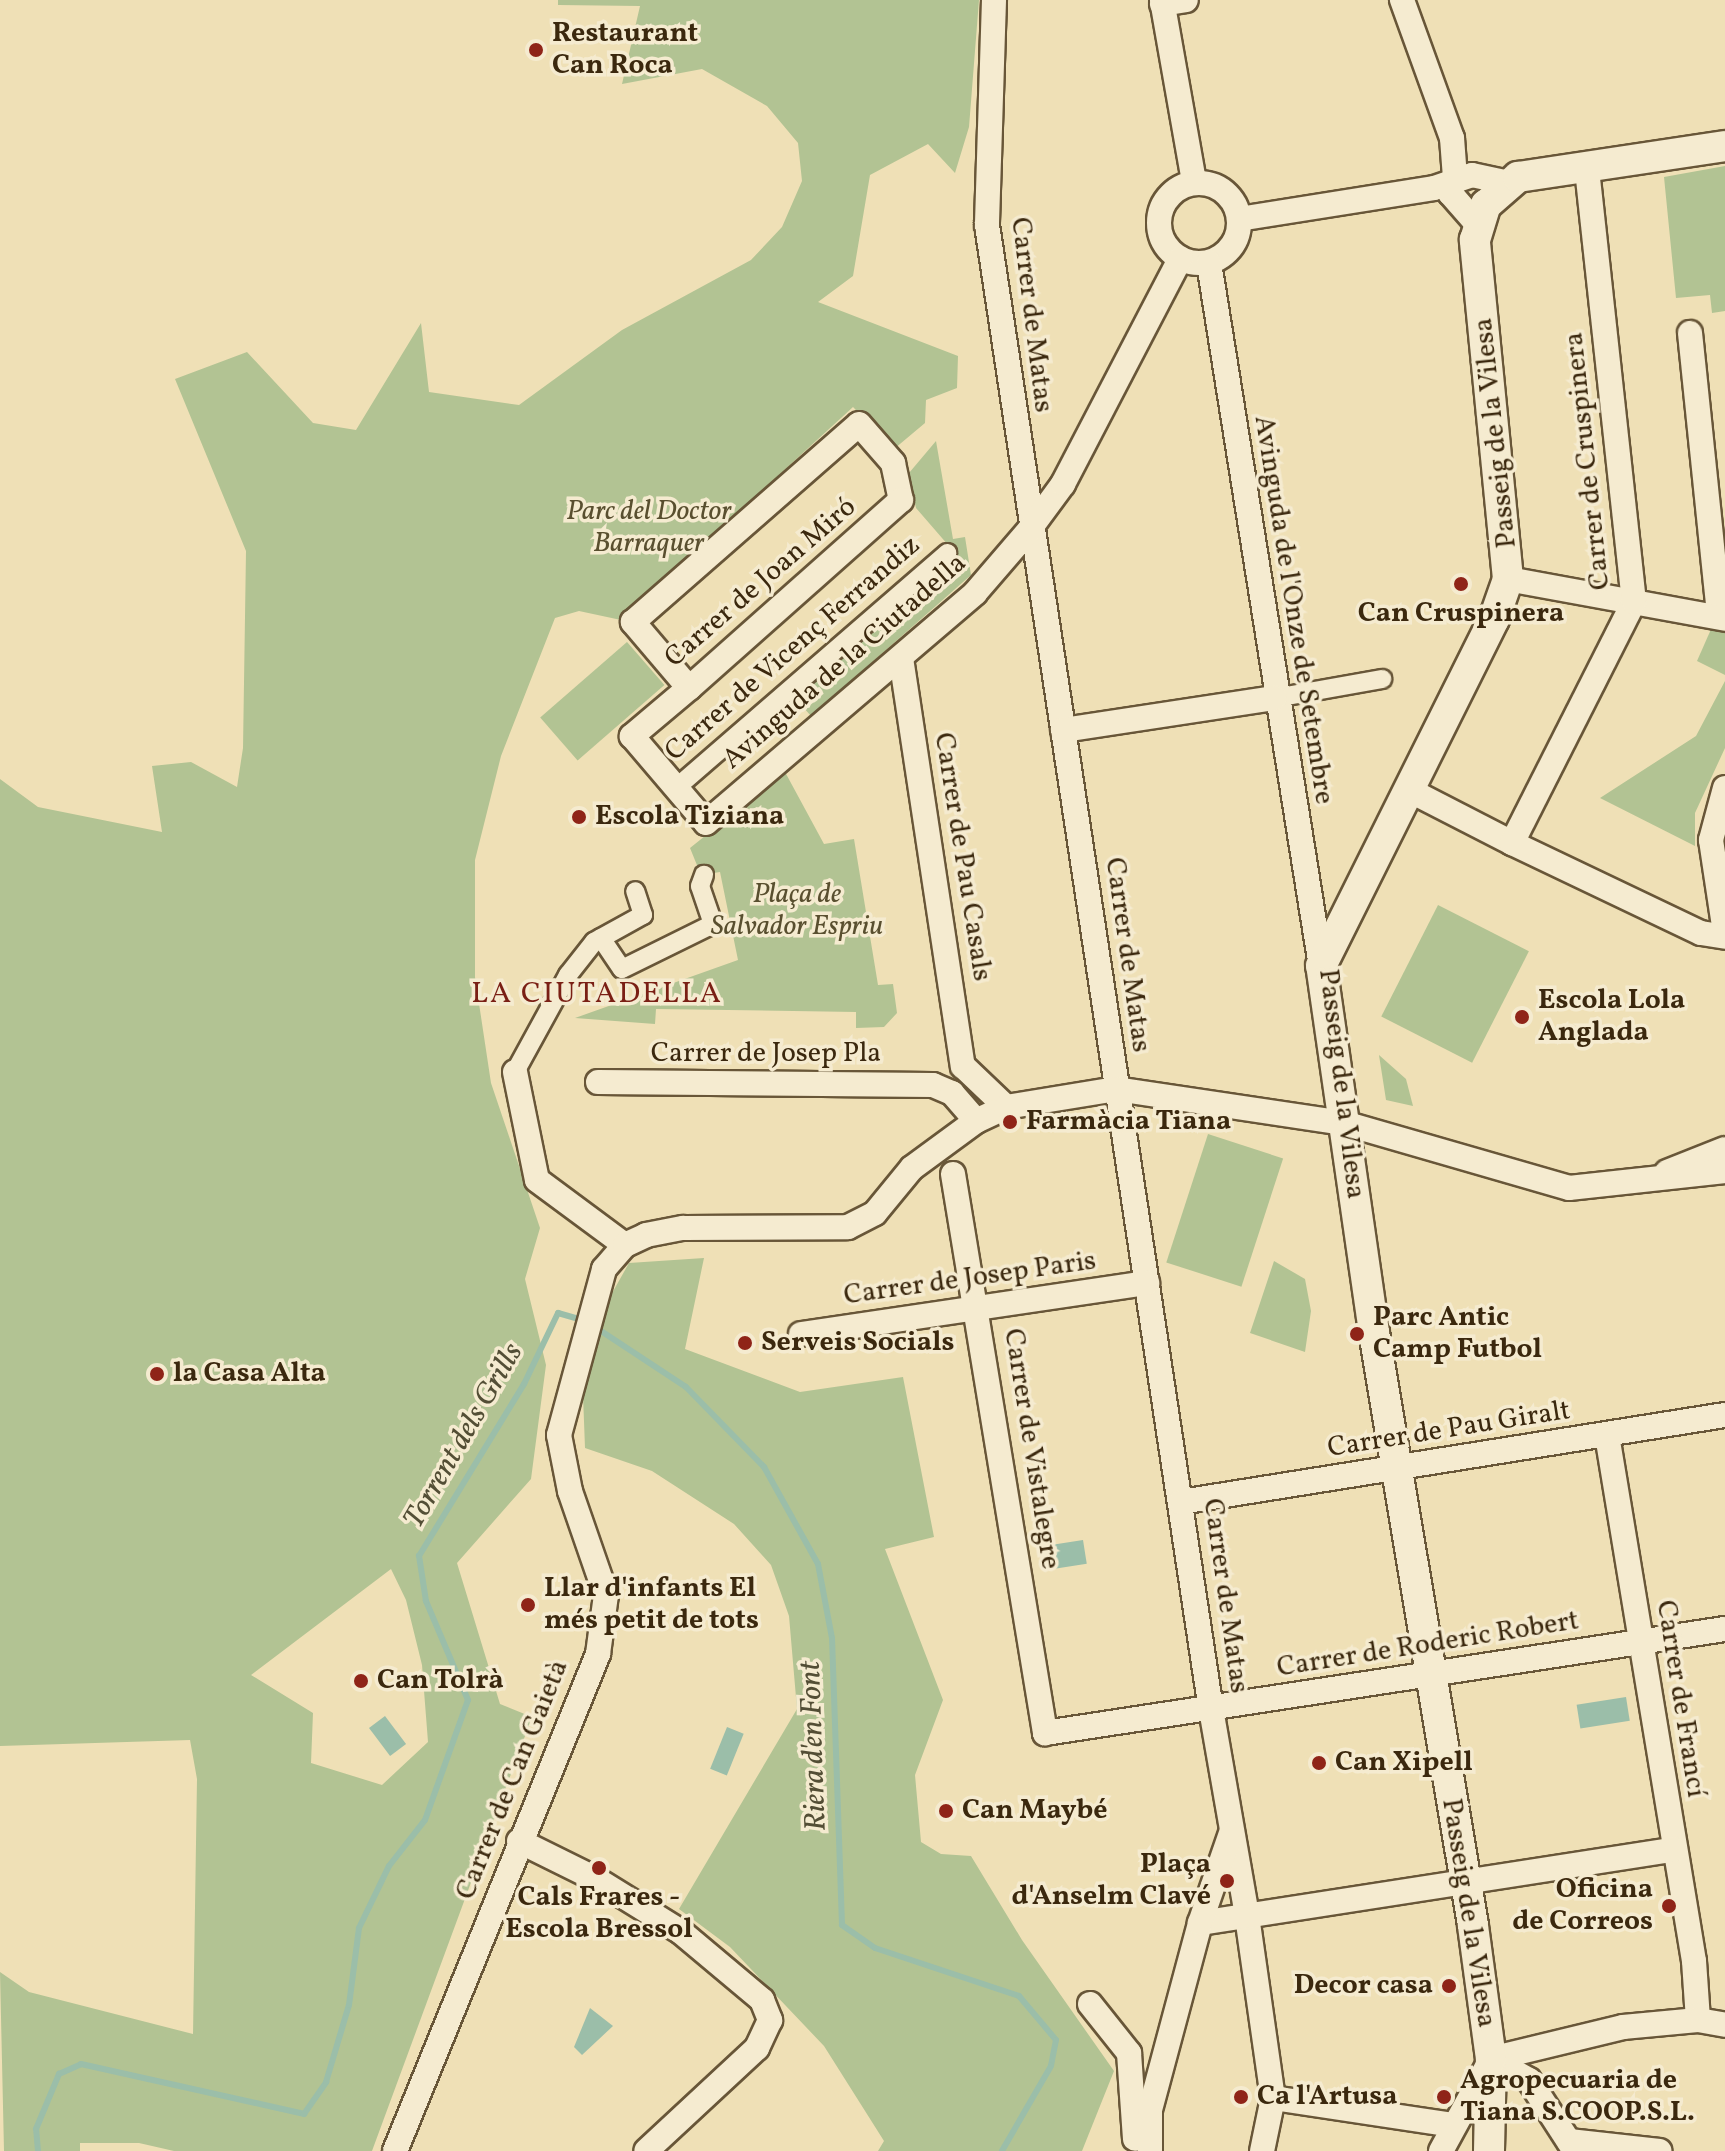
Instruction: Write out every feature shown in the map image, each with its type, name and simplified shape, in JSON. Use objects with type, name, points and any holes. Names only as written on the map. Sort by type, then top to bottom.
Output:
[{"type":"street","name":"Carrer de Matas","points":[[994,0],[987,225],[1030,529],[1273,2098],[1262,2151]]},
{"type":"street","points":[[1402,0],[1452,138],[1446,186]]},
{"type":"street","points":[[1170,1],[1194,182]]},
{"type":"street","points":[[1239,219],[1446,186],[1472,175],[1509,183],[1587,167],[1725,146]]},
{"type":"street","name":"Carrer de Cruspinera","points":[[1512,843],[1634,602],[1587,167]]},
{"type":"street","points":[[1194,182],[1215,186],[1232,199],[1239,219],[1232,246],[1209,263],[1180,259],[1166,249],[1158,216],[1165,200],[1194,182]]},
{"type":"street","points":[[1446,186],[1482,214],[1509,183]]},
{"type":"street","name":"Passeig de la Vilesa","points":[[1482,214],[1508,579],[1494,619],[1321,966],[1491,2059],[1489,2151]]},
{"type":"street","name":"Avinguda de la Ciutadella","points":[[632,736],[706,823],[901,658],[975,593],[1030,529],[1063,484],[1180,259]]},
{"type":"street","name":"Avinguda de l'Onze de Setembre","points":[[1209,263],[1275,698],[1321,966]]},
{"type":"street","points":[[1508,579],[1722,617],[1690,333]]},
{"type":"street","name":"Carrer de Joan Miró","points":[[632,736],[689,688],[901,500],[893,463],[859,424],[633,622],[689,688]]},
{"type":"street","name":"Carrer de Vicenç Ferrandiz","points":[[676,788],[947,553]]},
{"type":"street","name":"Carrer de Pau Casals","points":[[901,658],[972,1075],[983,1106],[976,1121]]},
{"type":"street","points":[[1063,730],[1382,679]]},
{"type":"street","points":[[1407,789],[1701,933],[1725,935],[1711,840],[1725,788]]},
{"type":"street","points":[[601,938],[622,969],[713,924],[700,886],[704,875]]},
{"type":"street","points":[[635,891],[643,915],[601,938],[568,975],[515,1072],[537,1180],[625,1245],[646,1235],[683,1228],[848,1227],[875,1213],[912,1168],[976,1121],[1006,1107],[1116,1089],[1344,1123],[1556,1186],[1580,1189],[1725,1171]]},
{"type":"street","points":[[976,1121],[942,1089],[972,1075],[1006,1107]]},
{"type":"street","name":"Carrer de Josep Pla","points":[[598,1082],[942,1089]]},
{"type":"street","points":[[1655,1179],[1725,1149]]},
{"type":"street","name":"Carrer de Vistalegre","points":[[953,1174],[979,1308],[1045,1733]]},
{"type":"street","name":"Carrer de Can Gaietà","points":[[395,2151],[519,1841],[598,1654],[606,1595],[562,1464],[559,1435],[604,1269],[625,1245]]},
{"type":"street","name":"Carrer de Josep Paris","points":[[801,1334],[1147,1283]]},
{"type":"street","name":"Carrer de Pau Giralt","points":[[1181,1502],[1400,1470],[1725,1415]]},
{"type":"street","name":"Carrer de Francí","points":[[1607,1435],[1694,1961],[1698,2020]]},
{"type":"street","name":"Carrer de Roderic Robert","points":[[1045,1733],[1725,1629]]},
{"type":"street","points":[[1150,2151],[1150,2110],[1200,1923],[1232,1830]]},
{"type":"street","points":[[519,1841],[594,1878],[681,1932],[762,2000],[770,2020],[757,2048],[646,2151]]},
{"type":"street","points":[[1200,1923],[1464,1878],[1674,1850]]},
{"type":"street","points":[[1090,2004],[1129,2053],[1135,2151]]},
{"type":"street","points":[[1441,2151],[1491,2059],[1623,2027],[1698,2020],[1725,2025]]},
{"type":"street","points":[[1491,2059],[1529,2080],[1572,2146],[1659,2151]]},
{"type":"street","points":[[1273,2098],[1454,2125]]},
{"type":"green space","name":"Parc del Doctor Barraquer","points":[[558,0],[979,0],[969,127],[955,173],[928,144],[870,175],[853,276],[818,302],[958,356],[957,388],[926,400],[925,423],[894,449],[853,407],[621,620],[579,611],[555,618],[501,756],[475,860],[475,977],[491,1083],[540,1228],[525,1279],[546,1365],[531,1479],[457,1563],[500,1704],[532,1717],[372,2151],[174,2151],[139,2143],[80,2143],[80,2151],[4,2151],[0,1972],[29,1992],[193,2034],[197,1779],[190,1740],[0,1746],[0,779],[38,807],[162,832],[152,766],[191,762],[237,787],[243,748],[246,551],[175,379],[247,352],[313,423],[356,430],[421,323],[429,392],[519,405],[622,330],[751,260],[782,227],[802,181],[798,143],[767,106],[702,69],[622,84],[640,6],[558,5]],"holes":[[[391,1569],[406,1600],[422,1665],[428,1742],[382,1785],[311,1763],[313,1713],[251,1675]]]},
{"type":"green space","points":[[1725,166],[1725,311],[1712,313],[1710,295],[1676,298],[1664,177]]},
{"type":"green space","points":[[936,441],[953,539],[965,537],[971,575],[811,716],[795,698],[809,686],[806,682],[955,553],[916,508],[909,473]]},
{"type":"green space","points":[[1712,627],[1725,632],[1725,675],[1697,661]]},
{"type":"green space","points":[[627,642],[664,685],[578,760],[540,717]]},
{"type":"green space","points":[[1725,681],[1725,748],[1695,813],[1695,846],[1600,798],[1696,736]]},
{"type":"green space","name":"Plaça de Salvador Espriu","points":[[785,772],[824,844],[854,839],[878,985],[893,984],[897,1013],[884,1027],[856,1028],[856,1012],[656,1009],[655,1024],[575,1018],[738,960],[720,872],[701,875],[690,848]]},
{"type":"green space","points":[[1438,905],[1529,951],[1472,1063],[1381,1016]]},
{"type":"green space","points":[[1379,1055],[1406,1079],[1413,1106],[1386,1100]]},
{"type":"green space","points":[[1208,1134],[1283,1158],[1241,1287],[1166,1262]]},
{"type":"green space","points":[[704,1258],[685,1349],[800,1392],[903,1377],[934,1537],[885,1549],[943,1700],[915,1775],[921,1842],[941,1854],[971,1856],[1022,1940],[1114,2071],[1082,2151],[878,2151],[884,2141],[824,2046],[730,1947],[679,1909],[797,1709],[789,1616],[771,1565],[734,1524],[652,1471],[585,1448],[583,1395],[611,1295],[629,1263]]},
{"type":"green space","points":[[1274,1261],[1305,1279],[1311,1311],[1305,1352],[1250,1333]]},
{"type":"shaded area","points":[[1083,1540],[1087,1564],[1048,1570],[1044,1546]]},
{"type":"shaded area","points":[[1626,1697],[1630,1721],[1580,1729],[1577,1705]]},
{"type":"shaded area","points":[[385,1716],[406,1744],[390,1756],[369,1728]]},
{"type":"shaded area","points":[[727,1727],[744,1734],[727,1775],[710,1769]]},
{"type":"shaded area","points":[[590,2008],[613,2026],[582,2055],[574,2047]]},
{"type":"waterway","name":"Torrent dels Grills","points":[[38,2151],[36,2129],[59,2074],[81,2064],[304,2114],[326,2082],[349,2005],[359,1928],[389,1866],[425,1820],[468,1700],[426,1601],[419,1556],[524,1384],[558,1313],[586,1321]]},
{"type":"waterway","name":"Riera d'en Font","points":[[595,1327],[686,1387],[764,1467],[818,1564],[832,1638],[842,1925],[875,1948],[1019,1996],[1056,2040],[1051,2066],[1002,2151]]},
{"type":"place","name":"Restaurant Can Roca","points":[[536,50]]},
{"type":"place","name":"Can Cruspinera","points":[[1461,584]]},
{"type":"place","name":"Escola Tiziana","points":[[579,817]]},
{"type":"place","name":"Escola Lola Anglada","points":[[1522,1017]]},
{"type":"place","name":"Farmàcia Tiana","points":[[1010,1122]]},
{"type":"place","name":"Parc Antic Camp Futbol","points":[[1357,1334]]},
{"type":"place","name":"Serveis Socials","points":[[745,1343]]},
{"type":"place","name":"la Casa Alta","points":[[157,1374]]},
{"type":"place","name":"Llar d'infants El més petit de tots","points":[[528,1605]]},
{"type":"place","name":"Can Tolrà","points":[[361,1681]]},
{"type":"place","name":"Can Xipell","points":[[1319,1763]]},
{"type":"place","name":"Can Maybé","points":[[946,1811]]},
{"type":"place","name":"Cals Frares - Escola Bressol","points":[[599,1868]]},
{"type":"place","name":"Plaça d'Anselm Clavé","points":[[1227,1881]]},
{"type":"place","name":"Oficina de Correos","points":[[1669,1906]]},
{"type":"place","name":"Decor casa","points":[[1449,1986]]},
{"type":"place","name":"Ca l'Artusa","points":[[1241,2097]]},
{"type":"place","name":"Agropecuaria de Tiana S.COOP.S.L.","points":[[1444,2097]]},
{"type":"district","name":"LA CIUTADELLA","points":[[597,994]]}]
